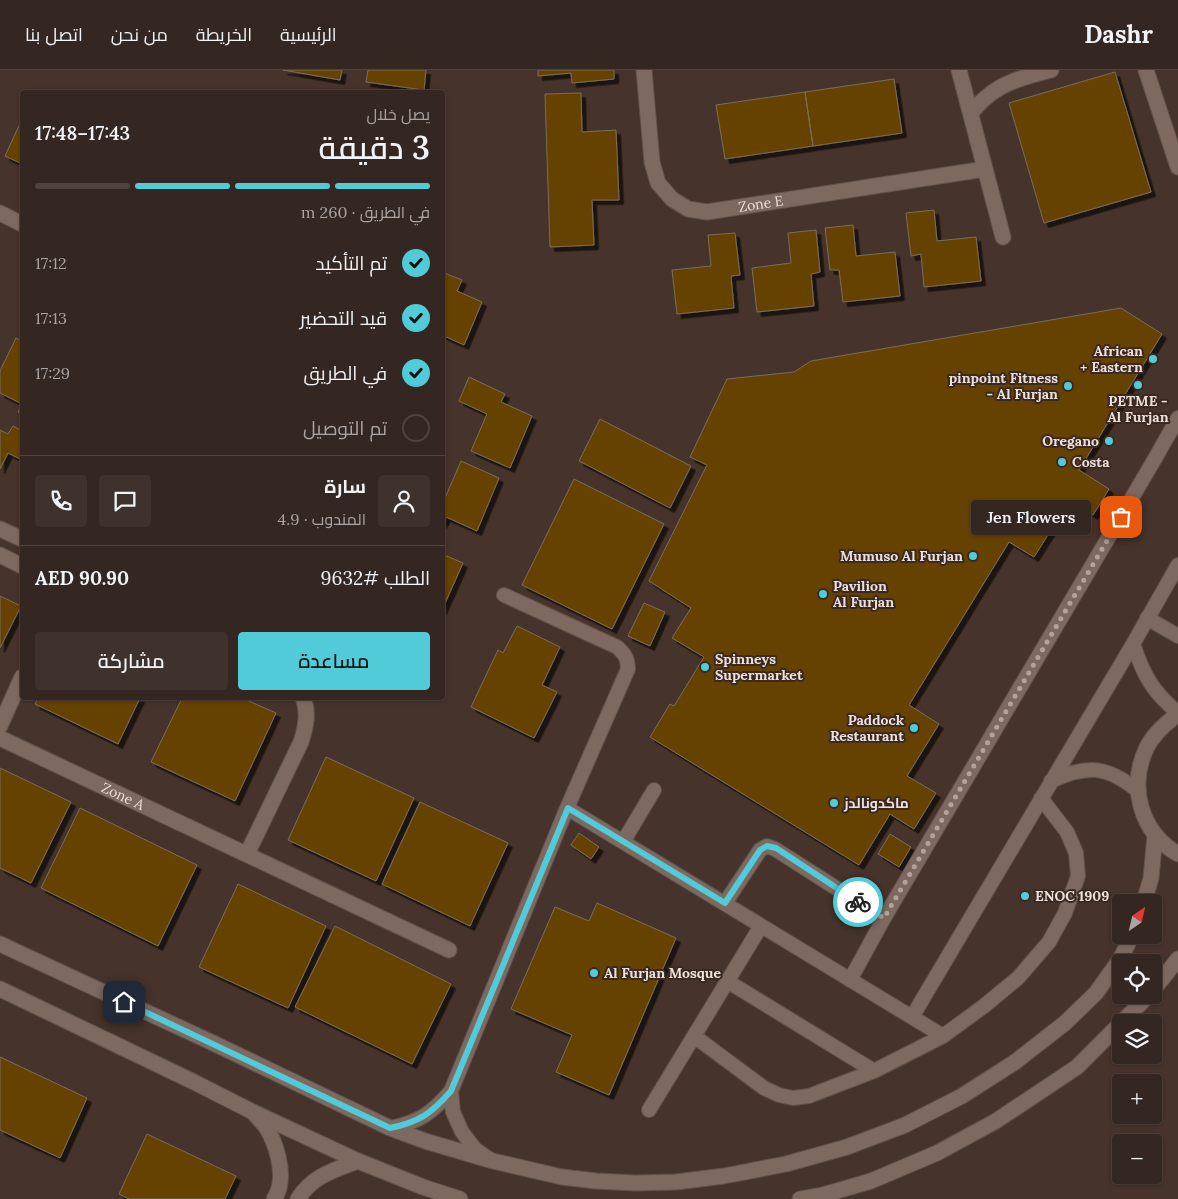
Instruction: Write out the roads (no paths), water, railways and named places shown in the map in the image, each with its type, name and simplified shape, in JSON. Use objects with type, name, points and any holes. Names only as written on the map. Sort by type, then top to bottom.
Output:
[{"type":"street","name":"Zone E","points":[[644,70],[652,162],[658,183],[672,199],[688,209],[707,212],[985,169]]},
{"type":"street","points":[[959,70],[1003,237]]},
{"type":"street","points":[[971,113],[1000,87],[1051,70]]},
{"type":"street","points":[[1146,70],[1178,167]]},
{"type":"street","points":[[0,213],[20,223]]},
{"type":"street","points":[[0,529],[20,538]]},
{"type":"street","points":[[0,555],[20,565]]},
{"type":"street","points":[[0,726],[20,682]]},
{"type":"street","points":[[247,854],[301,742],[306,716],[303,700]]},
{"type":"street","points":[[1178,714],[1160,728],[1147,746],[1139,767],[1137,790],[1143,814],[1155,835],[1169,849],[1178,854]]},
{"type":"street","name":"Zone A","points":[[0,738],[448,950]]},
{"type":"street","points":[[1146,894],[1151,878],[1155,835]]},
{"type":"street","points":[[0,944],[390,1128],[493,1162],[562,1177],[635,1184],[676,1182],[724,1176],[786,1164],[847,1147],[905,1125],[954,1100],[1015,1062],[1065,1023],[1096,994],[1121,958],[1128,944]]},
{"type":"street","points":[[1162,979],[1178,959]]},
{"type":"street","points":[[0,989],[358,1161],[423,1187],[460,1199]]},
{"type":"street","points":[[1130,1014],[1140,1004]]},
{"type":"street","points":[[800,1199],[823,1195],[871,1181],[937,1153],[996,1122],[1076,1067],[1112,1032]]},
{"type":"street","points":[[253,1112],[266,1128],[278,1156],[280,1181],[279,1189],[274,1199]]},
{"type":"street","points":[[298,1199],[308,1187],[329,1171],[358,1161]]},
{"type":"lane","points":[[850,980],[884,918],[1178,418]]},
{"type":"lane","points":[[912,1017],[1178,565]]},
{"type":"lane","points":[[390,1128],[408,1124],[424,1116],[439,1105],[451,1091],[568,808],[628,669],[627,657],[617,647],[504,595]]},
{"type":"lane","points":[[1147,618],[1178,636]]},
{"type":"lane","points":[[1133,644],[1149,683],[1162,700],[1178,714]]},
{"type":"lane","points":[[1052,781],[1068,773],[1087,770],[1105,772],[1123,779],[1137,790]]},
{"type":"lane","points":[[623,842],[654,790]]},
{"type":"lane","points":[[694,1036],[764,1088],[792,1098],[809,1096],[874,1071],[943,1036],[1018,978],[1049,942],[1066,913],[1078,876],[1076,853],[1067,832],[1041,798]]},
{"type":"lane","points":[[568,808],[943,1036]]},
{"type":"lane","points":[[725,903],[760,850],[767,846],[776,848],[884,918]]},
{"type":"lane","points":[[649,1110],[761,926]]},
{"type":"lane","points":[[727,981],[874,1071]]},
{"type":"lane","points":[[451,1091],[453,1112],[462,1132],[475,1149],[493,1162]]},
{"type":"place","name":"African + Eastern","points":[[1153,359]]},
{"type":"place","name":"PETME - Al Furjan","points":[[1138,385]]},
{"type":"place","name":"pinpoint Fitness - Al Furjan","points":[[1068,386]]},
{"type":"place","name":"Oregano","points":[[1109,441]]},
{"type":"place","name":"Costa","points":[[1062,462]]},
{"type":"place","name":"Jen Flowers","points":[[1121,517]]},
{"type":"place","name":"Mumuso Al Furjan","points":[[973,556]]},
{"type":"place","name":"Pavilion Al Furjan","points":[[823,594]]},
{"type":"place","name":"Spinneys Supermarket","points":[[705,667]]},
{"type":"place","name":"Paddock Restaurant","points":[[914,728]]},
{"type":"place","name":"ماكدونالدز","points":[[834,803]]},
{"type":"place","name":"ENOC 1909","points":[[1025,896]]},
{"type":"place","name":"Al Furjan Mosque","points":[[594,973]]}]
